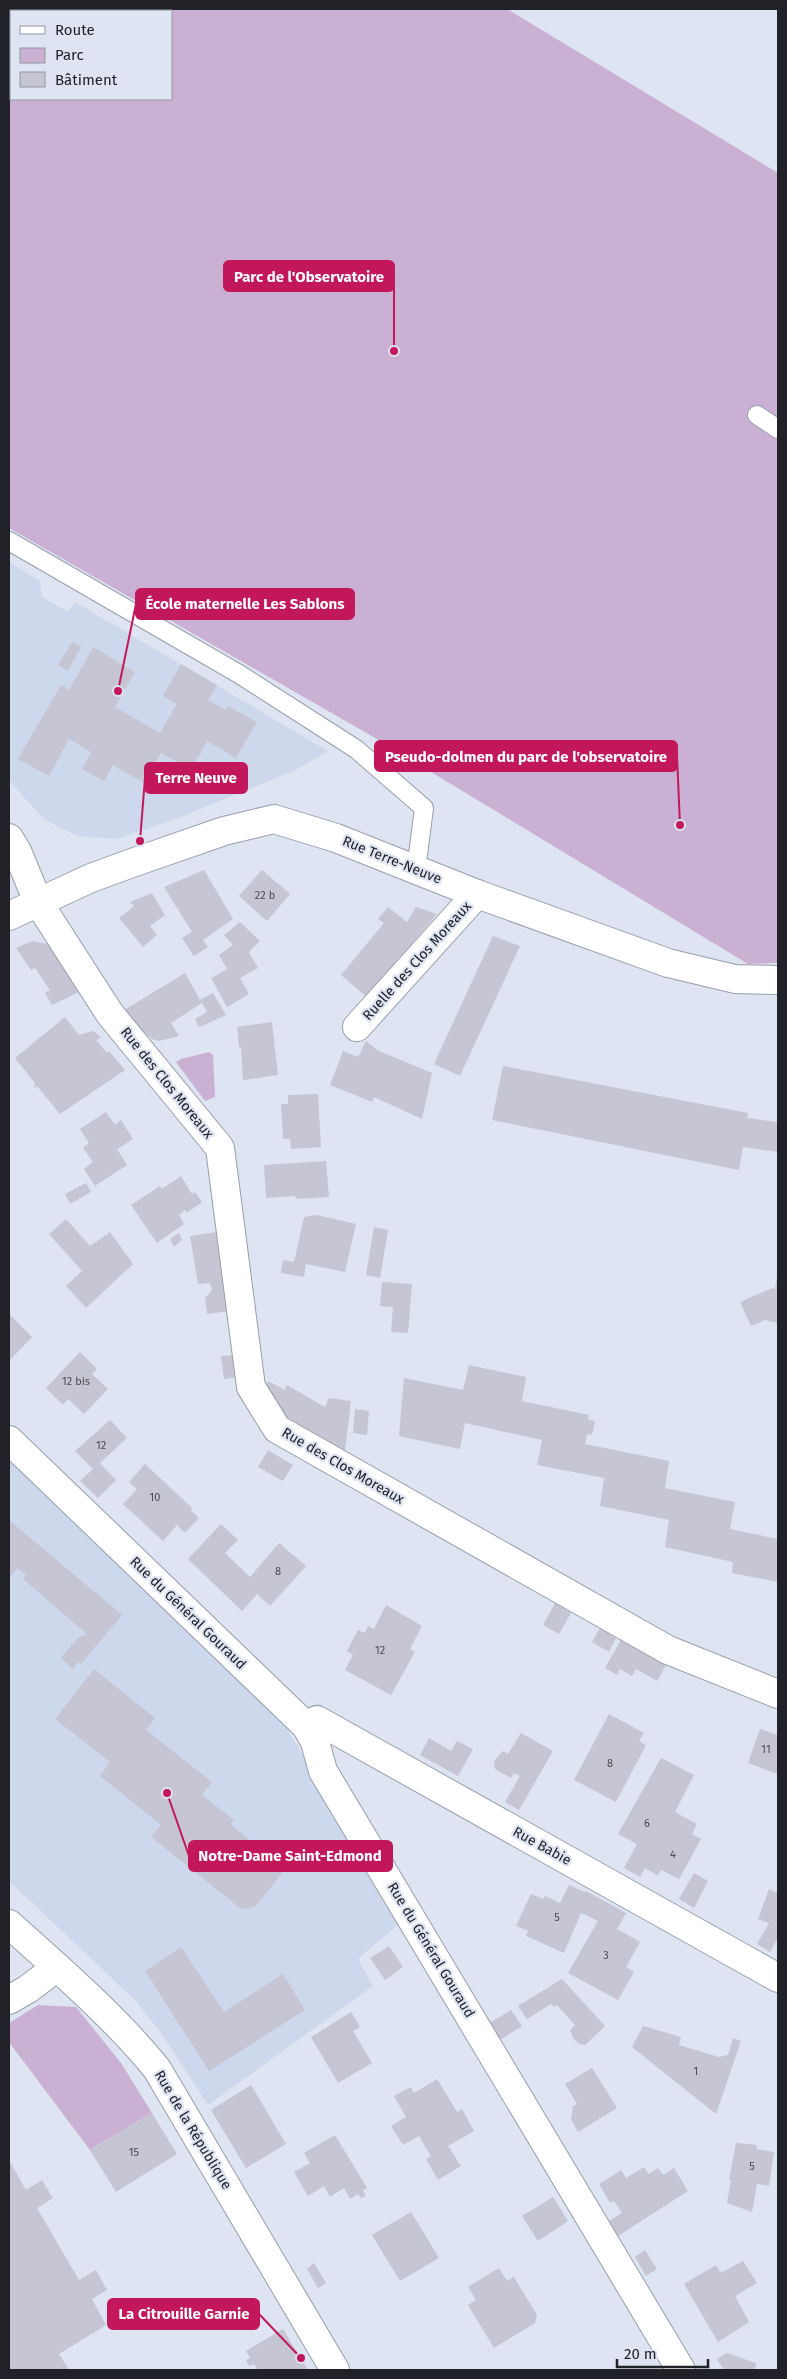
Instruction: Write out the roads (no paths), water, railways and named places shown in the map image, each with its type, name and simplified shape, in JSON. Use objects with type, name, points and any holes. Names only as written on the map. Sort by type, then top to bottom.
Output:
[{"type":"street","name":"Rue Terre-Neuve","points":[[9,916],[91,878],[224,831],[274,819],[336,838],[477,894],[668,963],[736,979],[778,980]]},
{"type":"street","name":"Rue des Clos Moreaux","points":[[9,838],[38,902],[110,1014],[220,1148],[251,1387],[277,1429],[668,1650],[778,1694]]},
{"type":"street","name":"Ruelle des Clos Moreaux","points":[[357,1027],[477,894]]},
{"type":"street","name":"Rue du Général Gouraud","points":[[9,1440],[306,1726],[315,1742],[323,1771],[681,2370]]},
{"type":"street","name":"Rue Babie","points":[[306,1726],[317,1720],[778,1978]]},
{"type":"street","name":"Rue de la République","points":[[9,1924],[57,1967],[144,2053],[157,2070],[335,2370]]},
{"type":"street","points":[[9,2000],[28,1989],[57,1967]]},
{"type":"lane","points":[[757,415],[778,429]]},
{"type":"lane","points":[[9,541],[239,674],[356,749],[424,808],[416,870]]},
{"type":"place","name":"Parc de l'Observatoire","points":[[394,351]]},
{"type":"place","name":"École maternelle Les Sablons","points":[[118,691]]},
{"type":"place","name":"Pseudo-dolmen du parc de l'observatoire","points":[[680,825]]},
{"type":"place","name":"Terre Neuve","points":[[140,841]]},
{"type":"place","name":"Notre-Dame Saint-Edmond","points":[[167,1793]]},
{"type":"place","name":"La Citrouille Garnie","points":[[301,2358]]}]
